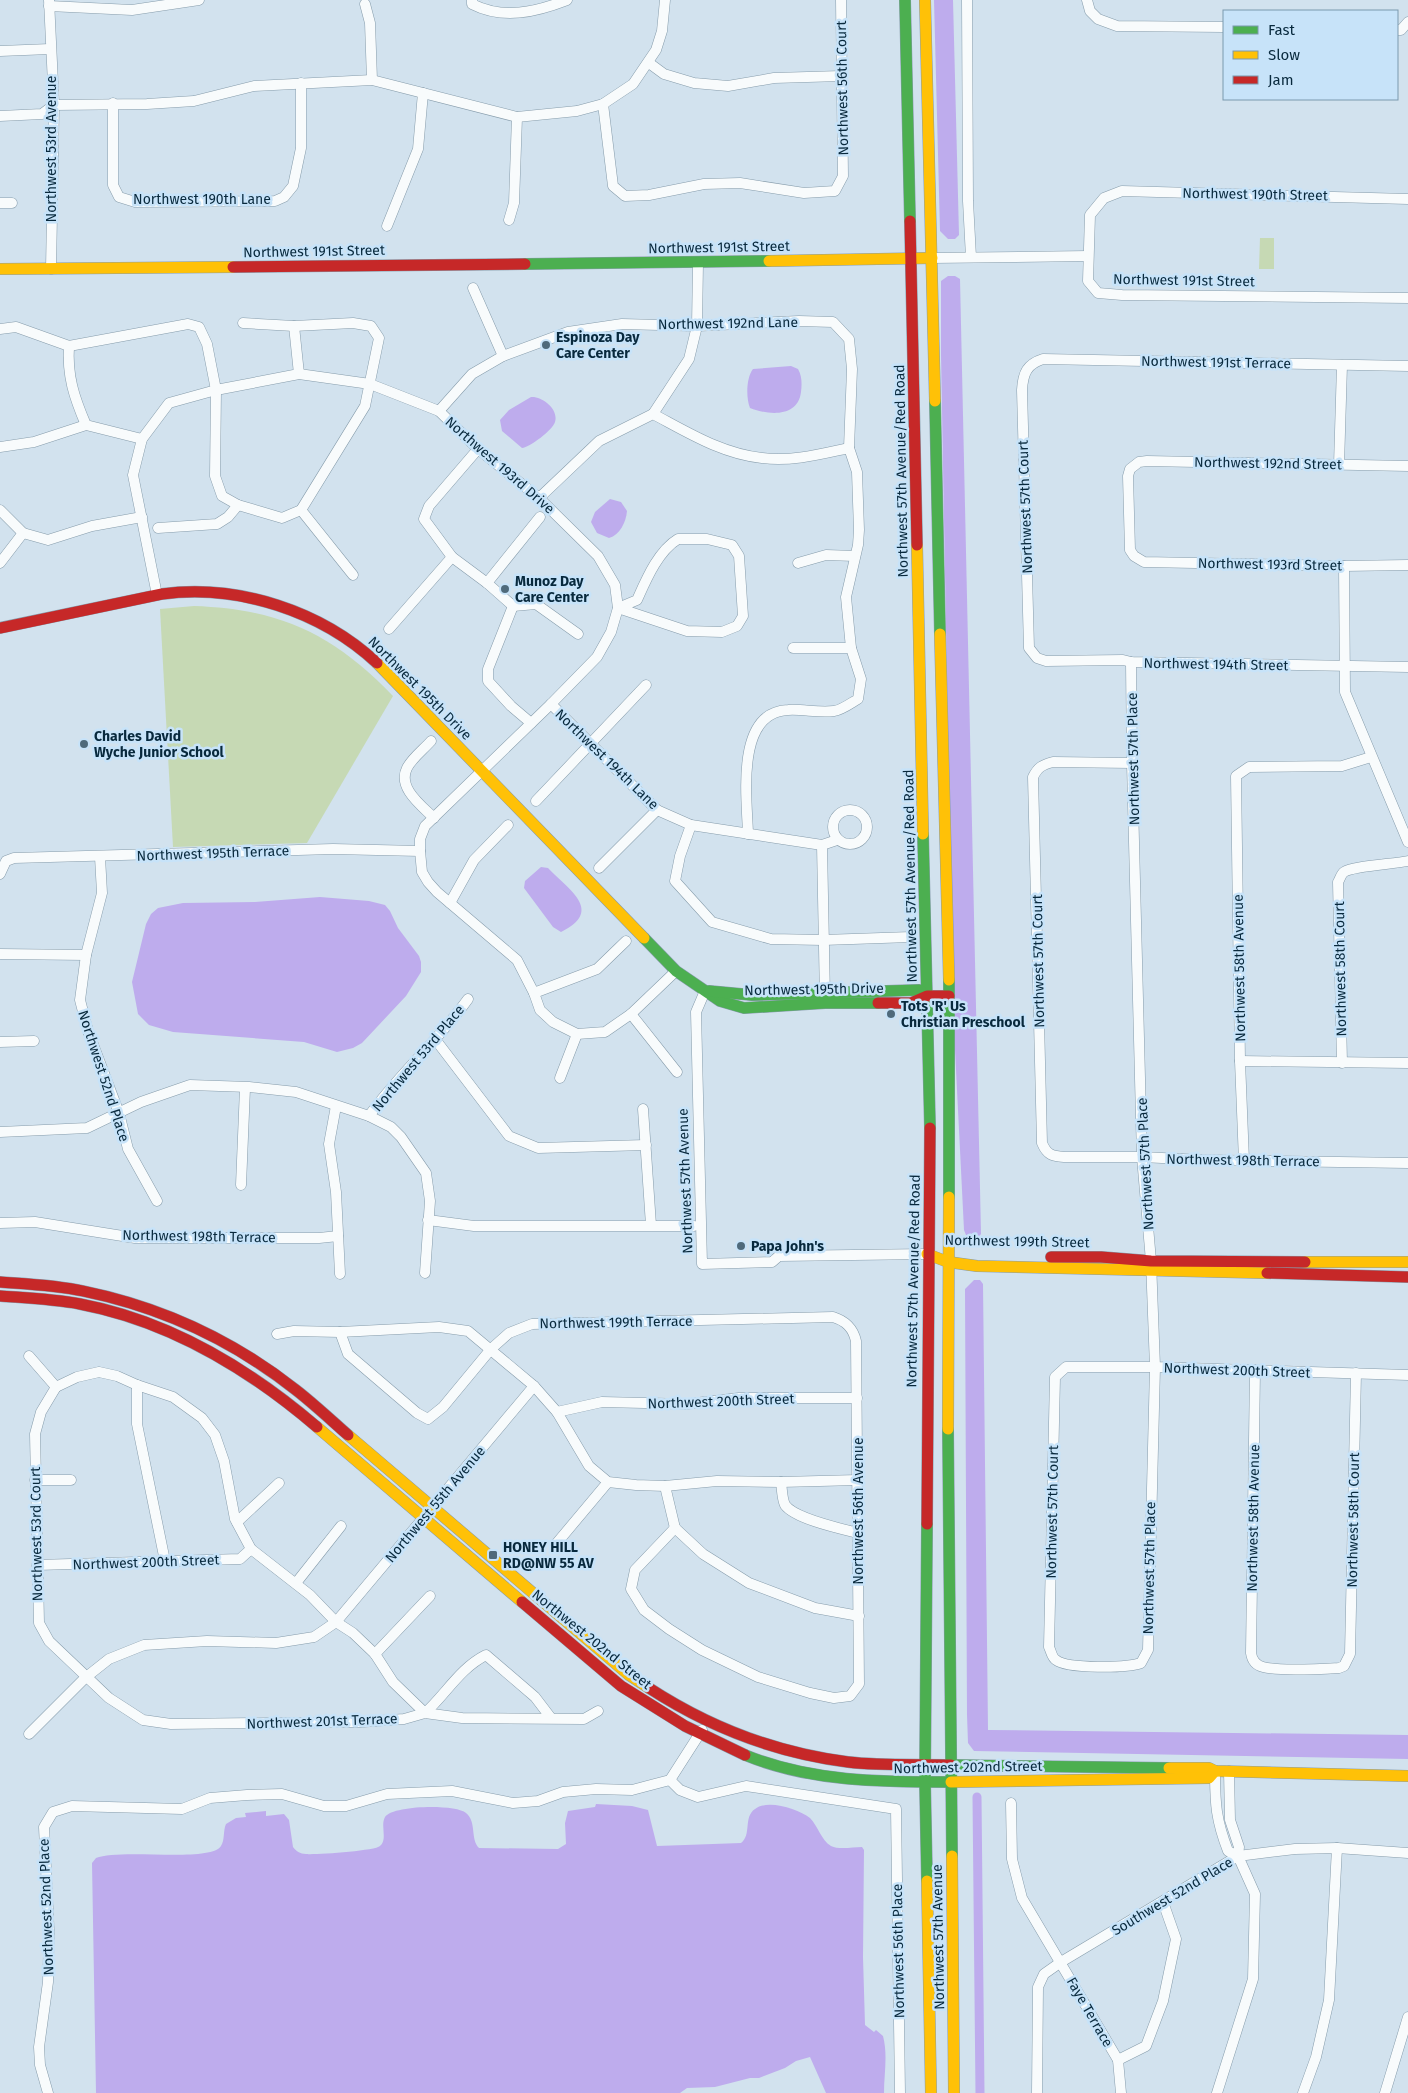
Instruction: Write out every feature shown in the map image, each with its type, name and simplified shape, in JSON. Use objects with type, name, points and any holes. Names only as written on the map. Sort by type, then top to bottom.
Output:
[{"type":"main road","name":"Northwest 57th Avenue/Red Road","points":[[905,0],[930,1133],[927,1254],[925,1782]]},
{"type":"main road","points":[[925,0],[949,996],[948,1259],[951,1782]]},
{"type":"main road","name":"Northwest 191st Street","points":[[0,269],[698,263],[932,258]]},
{"type":"main road","name":"Northwest 195th Drive","points":[[0,628],[156,595],[186,592],[245,597],[312,617],[338,632],[367,654],[395,680],[676,971],[720,1001],[744,1008],[825,997],[919,990],[927,996],[949,996]]},
{"type":"main road","name":"Northwest 199th Street","points":[[927,1254],[948,1259],[1101,1257],[1151,1266],[1408,1277]]},
{"type":"main road","name":"Northwest 199th Street","points":[[1151,1266],[1408,1262]]},
{"type":"main road","name":"Northwest 202nd Street","points":[[0,1282],[69,1288],[151,1308],[212,1335],[296,1390],[629,1676],[658,1695],[707,1722],[770,1746],[819,1758],[871,1764],[1141,1765],[1208,1768],[1216,1771],[1408,1776]]},
{"type":"main road","name":"Northwest 202nd Street","points":[[0,1296],[67,1301],[99,1307],[146,1320],[206,1346],[261,1380],[295,1407],[621,1686],[650,1706],[699,1734],[752,1757],[802,1772],[870,1782],[1209,1778],[1216,1771]]},
{"type":"main road","name":"Northwest 57th Avenue","points":[[925,1782],[931,2093]]},
{"type":"main road","name":"Northwest 57th Avenue","points":[[951,1782],[954,2093]]},
{"type":"street","points":[[49,3],[132,10],[199,0]]},
{"type":"street","points":[[472,0],[472,4],[485,10],[510,14],[542,10],[567,0]]},
{"type":"street","points":[[0,116],[42,114],[54,105],[147,104],[194,101],[254,86],[372,80],[516,117],[577,111],[603,104],[633,84],[656,50],[662,31],[665,0]]},
{"type":"street","name":"Northwest 56th Court","points":[[603,104],[613,186],[625,196],[649,195],[704,184],[740,183],[804,193],[835,191],[843,176],[840,0]]},
{"type":"street","points":[[967,0],[968,201],[971,257]]},
{"type":"street","points":[[1087,0],[1090,11],[1098,19],[1117,26],[1223,27]]},
{"type":"street","name":"Northwest 53rd Avenue","points":[[49,3],[54,105],[51,269]]},
{"type":"street","points":[[365,4],[370,24],[372,80]]},
{"type":"street","points":[[1398,30],[1401,30],[1408,22]]},
{"type":"street","points":[[0,51],[50,49]]},
{"type":"street","points":[[649,63],[664,74],[694,83],[728,86],[774,78],[841,76]]},
{"type":"street","name":"Northwest 190th Lane","points":[[113,103],[113,185],[119,197],[135,202],[275,201],[284,197],[293,186],[300,148],[301,83]]},
{"type":"street","points":[[387,226],[418,149],[423,93]]},
{"type":"street","points":[[509,220],[514,202],[516,117]]},
{"type":"street","name":"Northwest 190th Street","points":[[1088,256],[1090,216],[1104,198],[1122,191],[1408,199]]},
{"type":"street","points":[[0,202],[12,203]]},
{"type":"street","name":"Northwest 191st Street","points":[[932,258],[1088,256],[1088,281],[1098,293],[1122,295],[1408,298]]},
{"type":"street","points":[[539,498],[598,441],[653,414],[689,359],[697,326],[698,263]]},
{"type":"street","points":[[473,288],[503,356]]},
{"type":"street","name":"Northwest 192nd Lane","points":[[439,411],[472,374],[503,356],[568,332],[622,324],[697,326],[799,321],[833,322],[849,339],[852,369],[849,448]]},
{"type":"street","points":[[0,329],[16,327],[69,346],[188,324],[199,327],[207,344],[216,390],[215,476],[222,496],[238,505],[282,518],[301,510],[365,406],[379,338],[371,326],[353,323],[294,326],[243,323]]},
{"type":"street","points":[[294,326],[299,374]]},
{"type":"street","points":[[69,346],[68,367],[75,400],[86,425]]},
{"type":"street","name":"Northwest 191st Terrace","points":[[1027,367],[1034,361],[1043,359],[1408,366]]},
{"type":"street","points":[[1339,465],[1342,365]]},
{"type":"street","name":"Northwest 57th Court","points":[[1027,367],[1023,376],[1022,390],[1029,648]]},
{"type":"street","name":"Northwest 193rd Drive","points":[[216,390],[299,374],[370,384],[439,411],[478,449],[539,498],[598,556],[615,585],[618,608]]},
{"type":"street","points":[[156,595],[133,475],[142,439],[169,403],[216,390]]},
{"type":"street","points":[[653,414],[714,446],[762,458],[802,458],[849,448],[857,472],[859,530],[846,597],[851,648],[861,679],[858,699],[836,711],[786,710],[767,716],[753,732],[746,773],[748,834]]},
{"type":"street","points":[[0,447],[34,442],[86,425],[142,439]]},
{"type":"street","points":[[478,449],[429,506],[424,519],[452,557],[487,583],[513,606],[536,604],[578,634]]},
{"type":"street","name":"Northwest 192nd Street","points":[[1134,556],[1130,550],[1128,476],[1130,469],[1138,462],[1408,466]]},
{"type":"street","points":[[158,528],[218,524],[228,517],[238,505]]},
{"type":"street","points":[[0,510],[23,533],[48,540],[92,526],[142,517]]},
{"type":"street","points":[[301,510],[353,575]]},
{"type":"street","points":[[487,583],[540,517]]},
{"type":"street","points":[[0,563],[23,533]]},
{"type":"street","points":[[678,539],[708,539],[732,545],[739,556],[743,616],[736,626],[722,632],[687,631],[618,608],[637,600],[669,544],[678,539]]},
{"type":"street","points":[[798,563],[826,556],[855,556]]},
{"type":"street","name":"Northwest 193rd Street","points":[[1134,556],[1144,562],[1344,566],[1408,565]]},
{"type":"street","points":[[388,628],[452,557]]},
{"type":"street","points":[[1344,566],[1345,692],[1408,842]]},
{"type":"street","points":[[513,606],[488,670],[488,681],[510,706],[531,723]]},
{"type":"street","points":[[618,608],[611,632],[597,657],[425,826],[420,839],[422,872],[437,892],[517,960],[534,993],[540,1010],[553,1022],[578,1034],[605,1032],[631,1014],[676,971]]},
{"type":"street","points":[[793,648],[851,648]]},
{"type":"street","name":"Northwest 194th Street","points":[[1029,648],[1037,658],[1046,661],[1123,660],[1131,662],[1346,667],[1408,666]]},
{"type":"street","name":"Northwest 57th Place","points":[[1131,662],[1142,1157],[1151,1266],[1155,1367],[1148,1650],[1141,1663]]},
{"type":"street","points":[[536,801],[646,685]]},
{"type":"street","name":"Northwest 194th Lane","points":[[551,704],[657,810],[691,825],[822,845],[837,840]]},
{"type":"street","points":[[431,741],[406,769],[405,782],[409,792],[434,818]]},
{"type":"street","name":"Northwest 58th Avenue","points":[[1244,1161],[1240,1062],[1236,776],[1249,767],[1342,766],[1371,757]]},
{"type":"street","name":"Northwest 57th Court","points":[[1048,1154],[1042,1143],[1034,777],[1038,768],[1043,764],[1053,762],[1132,762]]},
{"type":"street","points":[[599,868],[657,810]]},
{"type":"street","points":[[450,903],[474,860],[508,825]]},
{"type":"street","points":[[691,825],[680,856],[675,881],[712,922],[771,939],[823,940],[911,937]]},
{"type":"street","points":[[822,845],[825,997]]},
{"type":"street","name":"Northwest 195th Terrace","points":[[0,874],[6,861],[14,858],[325,849],[420,851]]},
{"type":"street","name":"Northwest 52nd Place","points":[[100,856],[102,893],[86,954],[80,1000],[88,1031],[119,1114],[128,1149],[157,1201]]},
{"type":"street","name":"Northwest 58th Court","points":[[1342,1062],[1338,882],[1345,871],[1393,865],[1408,861]]},
{"type":"street","points":[[534,993],[597,969],[626,941]]},
{"type":"street","points":[[0,954],[86,954]]},
{"type":"street","name":"Northwest 57th Avenue","points":[[705,991],[696,1012],[702,1264],[772,1262],[779,1256],[927,1254]]},
{"type":"street","name":"Northwest 53rd Place","points":[[369,1116],[387,1091],[452,1021],[468,999]]},
{"type":"street","points":[[631,1014],[677,1072]]},
{"type":"street","points":[[560,1078],[578,1034]]},
{"type":"street","points":[[435,1039],[509,1136],[538,1148],[646,1145]]},
{"type":"street","points":[[0,1042],[34,1042]]},
{"type":"street","points":[[1240,1062],[1408,1063]]},
{"type":"street","points":[[0,1132],[87,1128],[141,1102],[190,1085],[249,1087],[296,1092],[369,1116],[390,1127],[401,1137],[426,1173],[430,1201],[425,1273]]},
{"type":"street","points":[[241,1185],[245,1088]]},
{"type":"street","points":[[336,1106],[329,1144],[336,1192],[340,1274]]},
{"type":"street","points":[[643,1109],[651,1225]]},
{"type":"street","name":"Northwest 198th Terrace","points":[[1048,1154],[1064,1157],[1408,1163]]},
{"type":"street","points":[[428,1220],[474,1226],[694,1226]]},
{"type":"street","name":"Northwest 198th Terrace","points":[[0,1223],[35,1222],[135,1238],[319,1238],[338,1236]]},
{"type":"street","name":"Northwest 199th Terrace","points":[[340,1332],[348,1354],[417,1413],[428,1419],[443,1407],[491,1349],[509,1333],[532,1324],[833,1318],[842,1320],[848,1325]]},
{"type":"street","name":"Northwest 56th Avenue","points":[[675,1528],[635,1570],[631,1589],[644,1610],[702,1650],[750,1674],[810,1693],[834,1698],[850,1696],[859,1684],[859,1616],[856,1341],[854,1332],[848,1325]]},
{"type":"street","points":[[277,1334],[294,1331],[340,1332],[439,1327],[468,1331],[534,1386],[557,1412],[589,1466],[608,1482],[665,1486],[717,1481],[858,1480]]},
{"type":"street","points":[[28,1356],[56,1387],[77,1378],[99,1372],[117,1376],[173,1397],[202,1418],[215,1435],[224,1461],[237,1522],[251,1549],[296,1583],[336,1622],[353,1633],[375,1654],[393,1682],[425,1713],[473,1662],[486,1655],[535,1696],[552,1718]]},
{"type":"street","name":"Northwest 57th Court","points":[[1066,1367],[1055,1377],[1049,1647],[1054,1660],[1062,1664],[1126,1666],[1141,1663]]},
{"type":"street","name":"Northwest 200th Street","points":[[1066,1367],[1155,1367],[1408,1375]]},
{"type":"street","name":"Northwest 58th Avenue","points":[[1255,1370],[1252,1660],[1257,1664],[1271,1668],[1330,1669],[1344,1666]]},
{"type":"street","name":"Northwest 58th Court","points":[[1344,1666],[1350,1654],[1356,1373]]},
{"type":"street","points":[[137,1385],[137,1424],[165,1561]]},
{"type":"street","name":"Northwest 55th Avenue","points":[[29,1734],[85,1678],[109,1659],[144,1646],[207,1641],[276,1643],[314,1637],[336,1622],[534,1386]]},
{"type":"street","name":"Northwest 53rd Court","points":[[56,1387],[41,1412],[35,1434],[39,1623],[49,1641],[85,1678],[109,1698]]},
{"type":"street","name":"Northwest 200th Street","points":[[557,1412],[602,1402],[688,1404],[739,1398],[857,1398]]},
{"type":"street","points":[[36,1480],[71,1480]]},
{"type":"street","points":[[556,1544],[608,1482]]},
{"type":"street","points":[[781,1482],[785,1504],[790,1510],[825,1525],[858,1533]]},
{"type":"street","points":[[237,1522],[279,1484]]},
{"type":"street","points":[[665,1486],[675,1528],[703,1554],[749,1583],[815,1608],[859,1616]]},
{"type":"street","points":[[296,1583],[341,1526]]},
{"type":"street","name":"Northwest 200th Street","points":[[37,1565],[240,1559],[251,1549]]},
{"type":"street","points":[[375,1654],[430,1596]]},
{"type":"street","name":"Northwest 201st Terrace","points":[[109,1698],[143,1720],[171,1724],[362,1722],[404,1719],[425,1713],[462,1718],[584,1719],[598,1711]]},
{"type":"street","points":[[670,1780],[707,1722]]},
{"type":"street","points":[[1216,1771],[1216,1812],[1228,1851],[1238,1856]]},
{"type":"street","points":[[1217,2093],[1253,1979],[1255,1894],[1238,1856],[1239,1847],[1229,1811],[1229,1771]]},
{"type":"street","name":"Northwest 52nd Place","points":[[48,2093],[40,2064],[39,2047],[48,1982],[49,1932],[44,1827],[53,1812],[72,1806],[182,1809],[210,1798],[282,1794],[324,1806],[346,1806],[386,1794],[452,1791],[513,1804],[538,1801],[563,1792],[596,1789],[632,1790],[670,1780]]},
{"type":"street","name":"Northwest 56th Place","points":[[670,1780],[680,1790],[698,1797],[746,1786],[896,1809],[900,2093]]},
{"type":"street","name":"Faye Terrace","points":[[1011,1803],[1012,1860],[1022,1898],[1118,2060],[1146,2046],[1163,2001],[1176,1939],[1163,1902]]},
{"type":"street","points":[[1216,1812],[1229,1811]]},
{"type":"street","points":[[1222,1835],[1233,1831]]},
{"type":"street","points":[[1303,2093],[1316,2057],[1329,2000],[1337,1848]]},
{"type":"street","name":"Southwest 52nd Place","points":[[1037,2093],[1038,1987],[1044,1974],[1061,1962],[1238,1856],[1295,1849],[1337,1848],[1408,1853]]},
{"type":"street","points":[[1385,2093],[1408,2017]]},
{"type":"street","points":[[1118,2060],[1121,2093]]},
{"type":"green space","points":[[1260,238],[1274,238],[1274,269],[1259,269]]},
{"type":"green space","points":[[194,606],[225,608],[253,613],[279,619],[303,629],[349,656],[393,696],[307,843],[173,847],[160,609]]},
{"type":"shaded area","points":[[934,0],[953,0],[959,235],[955,239],[948,239],[940,231]]},
{"type":"shaded area","points":[[948,276],[955,276],[960,279],[981,1234],[978,1238],[972,1239],[966,1235],[964,1230],[953,1010],[941,355],[941,281]]},
{"type":"shaded area","points":[[791,366],[798,369],[801,380],[799,400],[794,406],[788,410],[773,413],[750,408],[747,388],[753,369]]},
{"type":"shaded area","points":[[531,397],[549,404],[556,417],[553,425],[541,438],[522,448],[502,431],[500,420],[509,410]]},
{"type":"shaded area","points":[[610,499],[621,502],[627,511],[622,528],[609,538],[597,533],[591,522],[595,512]]},
{"type":"shaded area","points":[[541,867],[548,868],[573,892],[581,908],[580,916],[574,924],[561,932],[553,927],[524,888],[525,881]]},
{"type":"shaded area","points":[[320,897],[369,901],[385,905],[398,928],[419,956],[421,962],[421,972],[406,996],[362,1043],[353,1048],[337,1052],[304,1042],[173,1032],[149,1025],[138,1014],[132,982],[146,924],[151,914],[158,908],[183,903],[255,902]]},
{"type":"shaded area","points":[[974,1280],[980,1280],[983,1284],[988,1730],[1408,1735],[1408,1759],[974,1751],[968,1743],[967,1715],[965,1289]]},
{"type":"shaded area","points":[[596,1804],[632,1806],[648,1810],[657,1846],[741,1843],[746,1835],[751,1812],[761,1806],[775,1805],[798,1811],[810,1818],[831,1846],[842,1848],[862,1847],[864,1850],[863,1957],[865,2025],[883,2036],[886,2057],[884,2093],[826,2093],[810,2057],[796,2061],[785,2068],[759,2078],[750,2078],[715,2087],[687,2088],[680,2093],[96,2093],[92,1863],[96,1858],[124,1854],[183,1855],[214,1851],[222,1844],[226,1824],[236,1818],[246,1817],[245,1813],[266,1811],[266,1816],[284,1814],[289,1820],[293,1847],[300,1853],[320,1854],[367,1850],[376,1848],[382,1843],[384,1836],[383,1824],[385,1817],[390,1813],[425,1807],[450,1808],[466,1813],[471,1821],[476,1844],[479,1848],[558,1849],[566,1844],[565,1823],[568,1811],[595,1807]]},
{"type":"waterway","points":[[977,1797],[980,2093]]},
{"type":"traffic: fast","points":[[905,0],[910,221]]},
{"type":"traffic: fast","points":[[525,264],[769,261]]},
{"type":"traffic: fast","points":[[935,401],[940,634]]},
{"type":"traffic: fast","points":[[923,834],[930,1128]]},
{"type":"traffic: fast","points":[[644,938],[676,971],[720,1001],[744,1008],[825,1003],[878,1003]]},
{"type":"traffic: fast","points":[[949,980],[949,1197]]},
{"type":"traffic: fast","points":[[709,991],[752,995],[919,990],[927,996]]},
{"type":"traffic: fast","points":[[948,1429],[952,1856]]},
{"type":"traffic: fast","points":[[927,1524],[925,1782],[927,1881]]},
{"type":"traffic: fast","points":[[745,1755],[795,1771],[846,1779],[951,1782]]},
{"type":"traffic: fast","points":[[951,1765],[1169,1768]]},
{"type":"traffic: slow","points":[[925,0],[935,401]]},
{"type":"traffic: slow","points":[[769,261],[932,258]]},
{"type":"traffic: slow","points":[[0,269],[233,267]]},
{"type":"traffic: slow","points":[[917,545],[923,834]]},
{"type":"traffic: slow","points":[[940,634],[949,980]]},
{"type":"traffic: slow","points":[[377,663],[644,938]]},
{"type":"traffic: slow","points":[[948,1429],[949,1197]]},
{"type":"traffic: slow","points":[[927,1254],[948,1262],[977,1266],[1267,1273]]},
{"type":"traffic: slow","points":[[1305,1262],[1408,1262]]},
{"type":"traffic: slow","points":[[317,1427],[522,1602]]},
{"type":"traffic: slow","points":[[348,1435],[629,1675],[649,1688]]},
{"type":"traffic: slow","points":[[1169,1768],[1408,1776]]},
{"type":"traffic: slow","points":[[951,1782],[1209,1778],[1215,1771]]},
{"type":"traffic: slow","points":[[952,1856],[954,2093]]},
{"type":"traffic: slow","points":[[927,1881],[931,2093]]},
{"type":"traffic: jam","points":[[910,221],[917,545]]},
{"type":"traffic: jam","points":[[233,267],[525,264]]},
{"type":"traffic: jam","points":[[0,628],[162,594],[220,593],[277,605],[305,616],[331,629],[377,663]]},
{"type":"traffic: jam","points":[[878,1003],[911,1003],[927,996],[949,996]]},
{"type":"traffic: jam","points":[[927,1524],[930,1128]]},
{"type":"traffic: jam","points":[[1051,1257],[1101,1257],[1151,1261],[1305,1262]]},
{"type":"traffic: jam","points":[[1267,1273],[1408,1277]]},
{"type":"traffic: jam","points":[[0,1282],[63,1287],[83,1291],[140,1306],[196,1328],[248,1356],[272,1372],[303,1395],[348,1435]]},
{"type":"traffic: jam","points":[[0,1296],[80,1304],[145,1322],[176,1335],[235,1367],[264,1385],[317,1427]]},
{"type":"traffic: jam","points":[[522,1602],[621,1686],[685,1726],[745,1755]]},
{"type":"traffic: jam","points":[[649,1688],[695,1715],[720,1726],[744,1736],[795,1752],[848,1762],[951,1765]]},
{"type":"place","name":"Espinoza Day Care Center","points":[[546,345]]},
{"type":"place","name":"Munoz Day Care Center","points":[[505,589]]},
{"type":"place","name":"Charles David Wyche Junior School","points":[[84,744]]},
{"type":"place","name":"Tots 'R' Us Christian Preschool","points":[[891,1014]]},
{"type":"place","name":"Papa John's","points":[[741,1246]]},
{"type":"place","name":"HONEY HILL RD@NW 55 AV","points":[[493,1555]]}]
